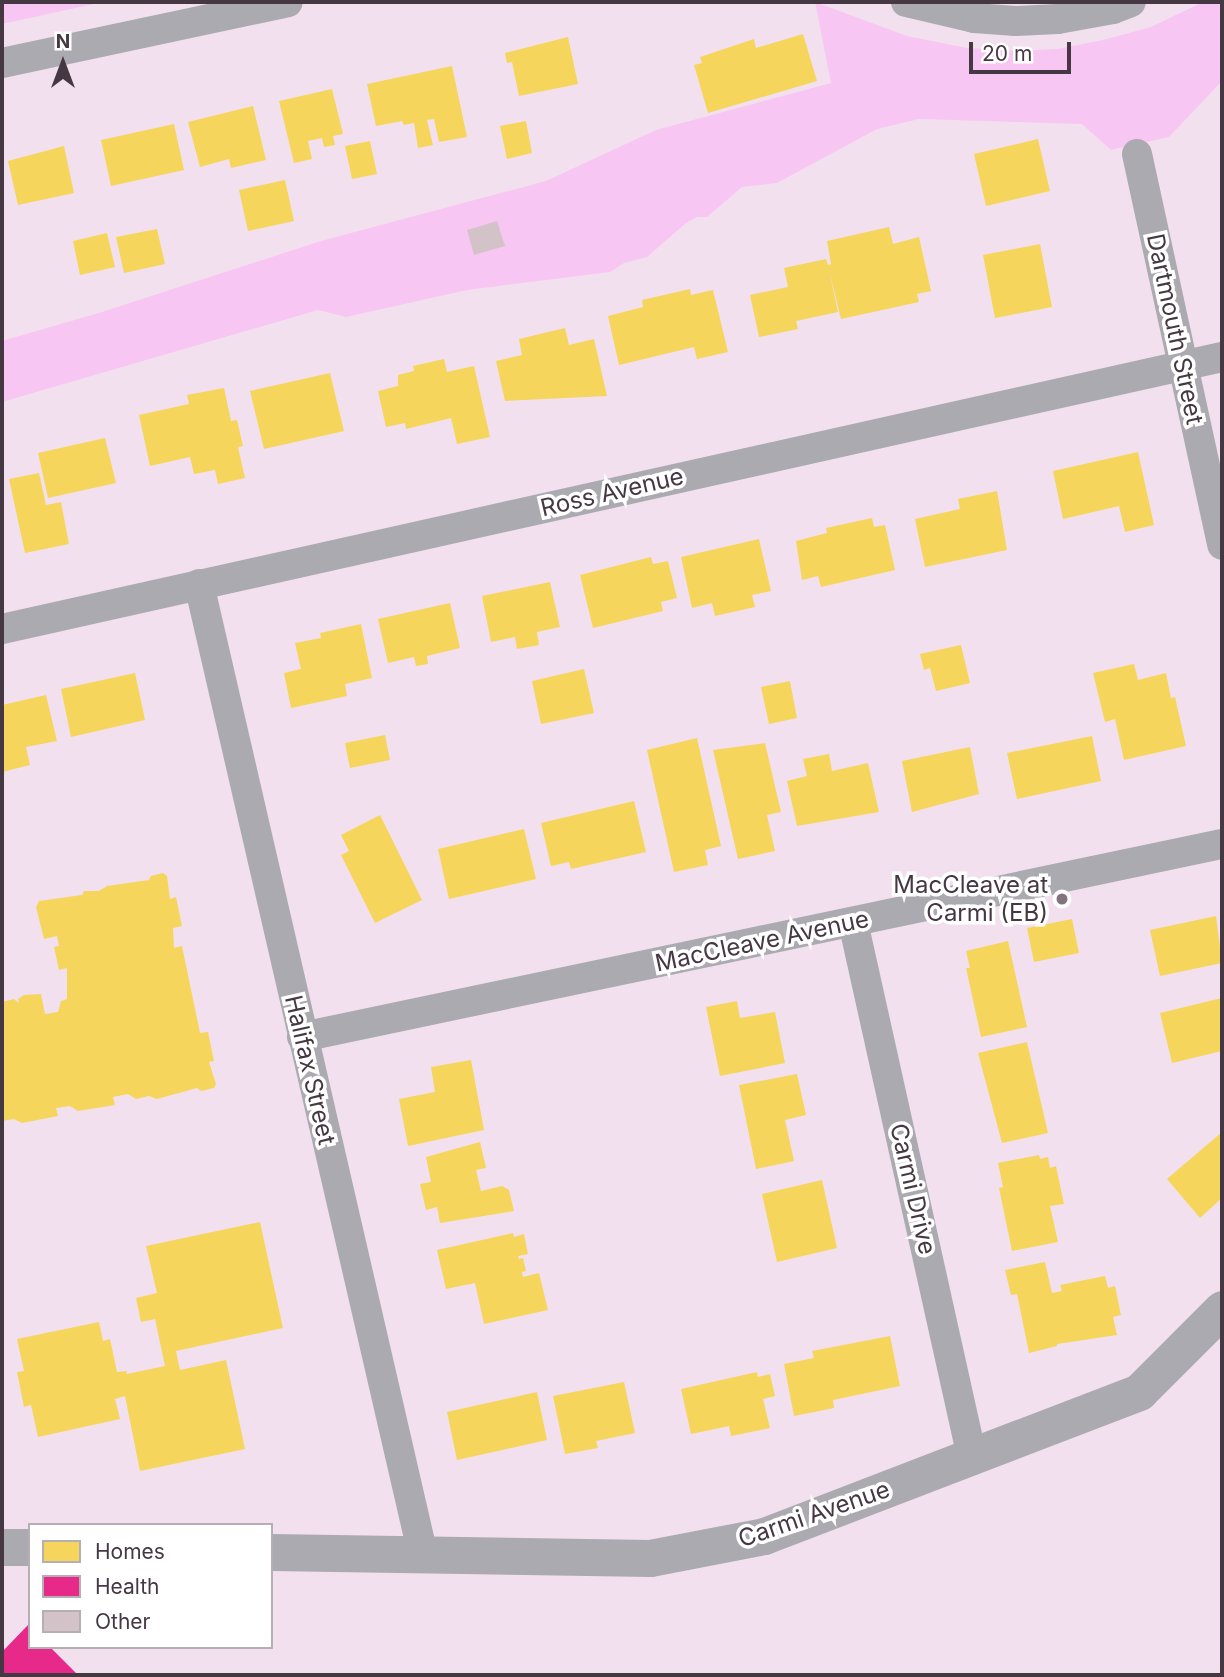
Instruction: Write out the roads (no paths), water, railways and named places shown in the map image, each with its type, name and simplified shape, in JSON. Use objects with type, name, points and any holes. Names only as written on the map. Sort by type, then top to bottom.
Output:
[{"type":"street","points":[[2,63],[288,2]]},
{"type":"street","points":[[906,2],[974,18],[1016,21],[1058,19],[1113,9],[1131,2]]},
{"type":"street","name":"Dartmouth Street","points":[[1137,154],[1222,545]]},
{"type":"street","name":"Ross Avenue","points":[[2,629],[1222,357]]},
{"type":"street","name":"Halifax Street","points":[[199,584],[423,1555]]},
{"type":"street","name":"MacCleave Avenue","points":[[302,1037],[1222,844]]},
{"type":"street","name":"Carmi Drive","points":[[853,922],[972,1457]]},
{"type":"street","name":"Carmi Avenue","points":[[273,1552],[650,1558],[764,1536],[1139,1392],[1222,1309]]},
{"type":"street","points":[[2,1547],[28,1547]]},
{"type":"place","name":"MacCleave at Carmi (EB)","points":[[1062,899]]}]
